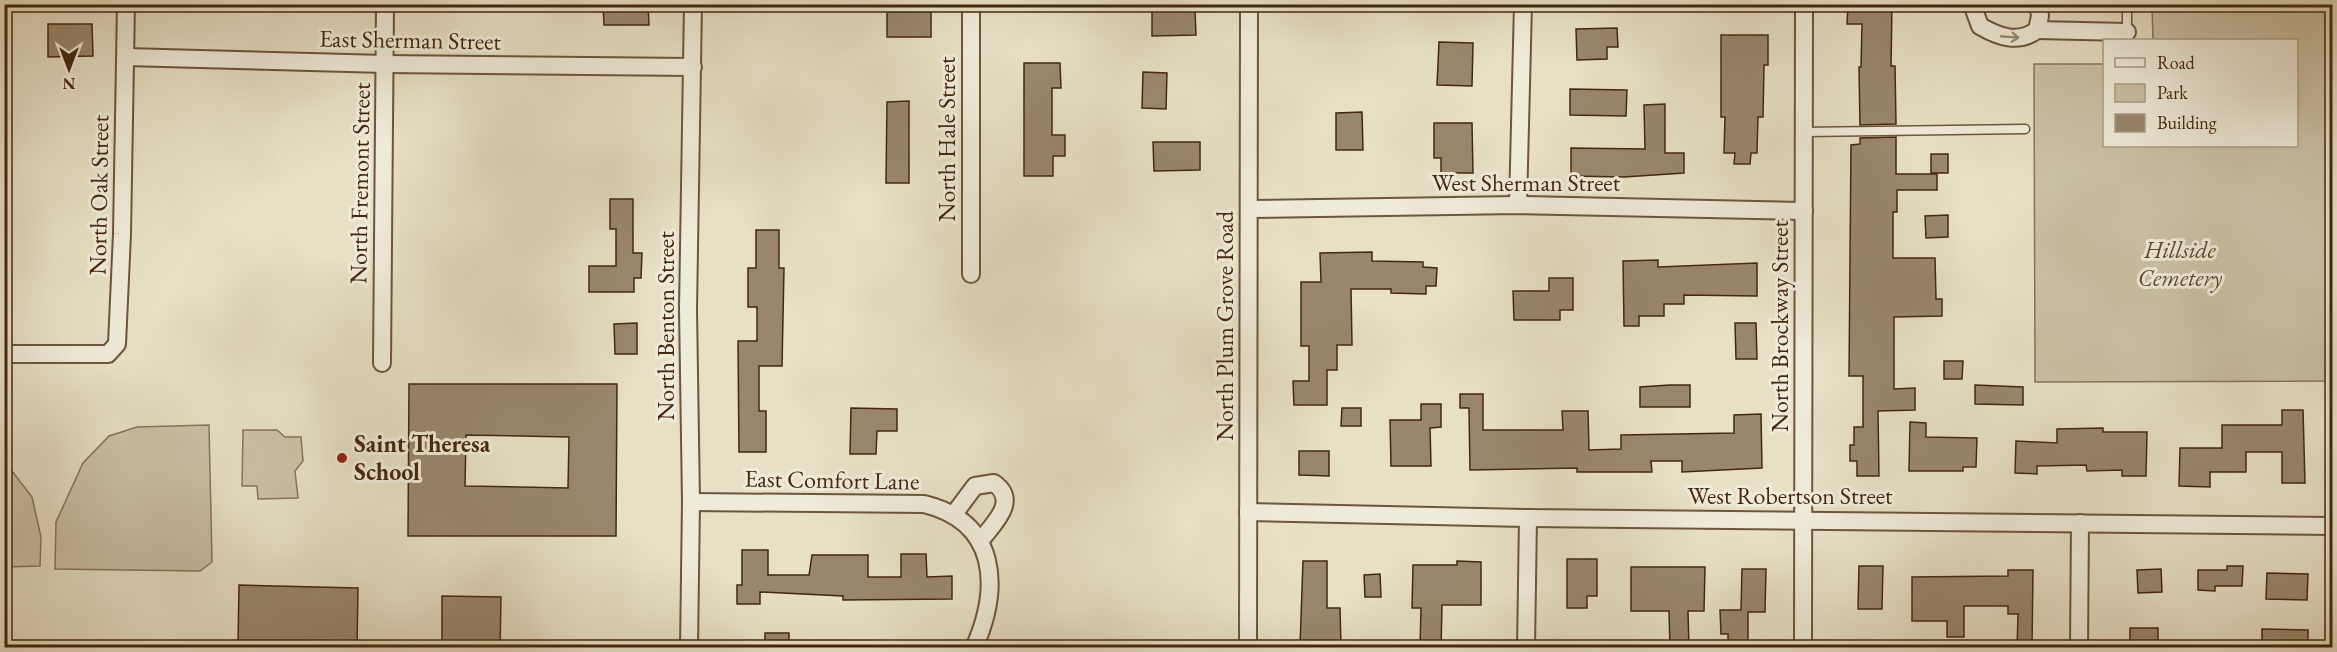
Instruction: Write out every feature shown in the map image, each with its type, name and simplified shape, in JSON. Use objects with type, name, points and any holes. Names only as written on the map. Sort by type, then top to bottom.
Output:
[{"type":"street","name":"North Oak Street","points":[[4,354],[103,354],[114,350],[120,332],[126,4]]},
{"type":"street","name":"North Fremont Street","points":[[382,363],[385,4]]},
{"type":"street","name":"North Benton Street","points":[[689,648],[691,501],[688,309],[693,4]]},
{"type":"street","name":"North Hale Street","points":[[971,4],[971,274]]},
{"type":"street","name":"North Plum Grove Road","points":[[1248,648],[1249,4]]},
{"type":"street","points":[[1518,205],[1523,4]]},
{"type":"street","name":"North Brockway Street","points":[[1803,648],[1804,4]]},
{"type":"street","points":[[1972,4],[1980,26],[1999,36],[2025,38],[2037,30],[2127,32]]},
{"type":"street","points":[[2037,30],[2040,16],[2038,4]]},
{"type":"street","name":"East Sherman Street","points":[[126,57],[385,64],[693,67]]},
{"type":"street","name":"West Sherman Street","points":[[1249,209],[1518,205],[1804,211]]},
{"type":"street","points":[[974,648],[981,631],[990,584],[987,557],[981,540],[954,514],[975,486],[994,483],[1002,488],[1006,498],[1005,508],[981,540]]},
{"type":"street","name":"East Comfort Lane","points":[[691,501],[924,504],[954,514]]},
{"type":"street","name":"West Robertson Street","points":[[1248,512],[1528,518],[2332,526]]},
{"type":"street","points":[[1526,648],[1528,518]]},
{"type":"street","points":[[2079,648],[2080,523]]},
{"type":"lane","points":[[2127,4],[2127,32]]},
{"type":"lane","points":[[1804,132],[2025,129]]},
{"type":"green space","name":"Hillside Cemetery","points":[[2152,5],[2325,5],[2327,381],[2035,382],[2034,64],[2103,64],[2103,147],[2298,147],[2298,39],[2153,39]]},
{"type":"green space","points":[[209,425],[212,562],[200,571],[55,569],[56,522],[83,463],[109,436],[137,427]]},
{"type":"green space","points":[[243,430],[277,430],[285,437],[301,437],[303,461],[295,471],[298,498],[258,499],[257,486],[242,486]]},
{"type":"green space","points":[[5,462],[32,497],[41,537],[40,566],[5,567]]},
{"type":"building","points":[[603,4],[648,4],[649,25],[604,25]]},
{"type":"building","points":[[1848,4],[1892,4],[1891,66],[1895,66],[1896,124],[1860,125],[1859,67],[1861,67],[1862,24],[1847,24]]},
{"type":"building","points":[[931,11],[931,37],[887,37],[887,12]]},
{"type":"building","points":[[1152,11],[1195,11],[1196,35],[1152,36]]},
{"type":"building","points":[[48,24],[92,24],[93,56],[48,57]]},
{"type":"building","points":[[1617,28],[1618,47],[1607,47],[1607,59],[1577,60],[1576,29]]},
{"type":"building","points":[[1721,35],[1768,35],[1768,65],[1764,65],[1763,117],[1758,117],[1757,153],[1751,153],[1750,164],[1734,164],[1735,153],[1724,153],[1725,117],[1721,117]]},
{"type":"building","points":[[1439,42],[1473,43],[1472,86],[1437,85]]},
{"type":"building","points":[[1024,63],[1060,63],[1061,88],[1052,88],[1052,135],[1065,135],[1065,156],[1053,156],[1053,176],[1024,176]]},
{"type":"building","points":[[1143,72],[1167,73],[1166,109],[1142,108]]},
{"type":"building","points":[[1570,89],[1627,90],[1626,116],[1570,115]]},
{"type":"building","points":[[909,101],[909,183],[886,183],[887,102]]},
{"type":"building","points":[[1665,104],[1665,153],[1684,153],[1684,173],[1624,177],[1571,176],[1571,148],[1645,149],[1644,105]]},
{"type":"building","points":[[1362,112],[1363,150],[1336,150],[1336,113]]},
{"type":"building","points":[[1434,123],[1472,123],[1473,173],[1441,173],[1441,158],[1434,158]]},
{"type":"building","points":[[1896,137],[1896,174],[1937,174],[1937,190],[1897,190],[1897,212],[1893,212],[1893,258],[1935,258],[1936,299],[1942,299],[1942,316],[1894,317],[1894,389],[1915,388],[1915,410],[1878,411],[1879,476],[1857,476],[1857,461],[1850,461],[1850,445],[1854,445],[1854,427],[1863,427],[1863,376],[1849,376],[1851,145],[1860,144],[1860,138]]},
{"type":"building","points":[[1153,142],[1200,142],[1200,170],[1154,171]]},
{"type":"building","points":[[1931,154],[1948,154],[1948,173],[1931,173]]},
{"type":"building","points":[[610,199],[633,199],[633,253],[642,253],[641,278],[634,278],[634,292],[589,292],[589,266],[616,266],[616,229],[610,229]]},
{"type":"building","points":[[1948,215],[1948,237],[1926,238],[1925,216]]},
{"type":"building","points":[[756,230],[779,230],[779,268],[784,268],[782,366],[759,366],[759,411],[766,411],[766,452],[739,452],[738,341],[757,341],[757,307],[748,307],[748,268],[756,268]]},
{"type":"building","points":[[1372,252],[1372,261],[1423,262],[1423,267],[1437,268],[1436,286],[1426,286],[1426,294],[1391,293],[1391,289],[1351,289],[1352,345],[1337,345],[1337,370],[1327,370],[1327,405],[1294,405],[1293,381],[1309,381],[1309,346],[1301,346],[1301,282],[1321,282],[1320,253]]},
{"type":"building","points":[[1658,260],[1658,267],[1757,263],[1757,296],[1684,295],[1684,304],[1664,304],[1664,316],[1639,316],[1639,326],[1624,326],[1623,261]]},
{"type":"building","points":[[1549,278],[1573,278],[1573,310],[1560,310],[1560,320],[1514,320],[1513,291],[1549,291]]},
{"type":"building","points":[[637,323],[637,354],[615,354],[614,324]]},
{"type":"building","points":[[1735,323],[1756,323],[1757,359],[1736,359]]},
{"type":"building","points":[[1944,361],[1963,361],[1962,379],[1944,379]]},
{"type":"building","points":[[409,384],[617,384],[616,536],[408,536]],"holes":[[[466,435],[569,437],[568,488],[465,486]]]},
{"type":"building","points":[[1690,385],[1690,407],[1640,407],[1640,387]]},
{"type":"building","points":[[1975,385],[2023,387],[2023,405],[1975,404]]},
{"type":"building","points":[[1460,394],[1483,394],[1483,430],[1563,430],[1562,411],[1588,411],[1589,450],[1621,449],[1621,435],[1734,433],[1734,415],[1761,414],[1762,468],[1682,472],[1682,461],[1651,461],[1652,472],[1577,472],[1577,468],[1470,470],[1469,408],[1460,408]]},
{"type":"building","points":[[1421,404],[1441,404],[1441,427],[1430,428],[1431,466],[1391,466],[1390,420],[1421,420]]},
{"type":"building","points":[[851,408],[897,409],[897,431],[877,431],[876,454],[850,454]]},
{"type":"building","points":[[1342,408],[1361,408],[1361,426],[1341,426]]},
{"type":"building","points":[[2282,410],[2303,410],[2305,483],[2282,483],[2282,452],[2246,452],[2246,472],[2210,472],[2210,487],[2179,486],[2180,448],[2222,448],[2222,425],[2282,425]]},
{"type":"building","points":[[1910,422],[1926,423],[1926,437],[1977,438],[1976,467],[1963,467],[1963,471],[1909,471]]},
{"type":"building","points":[[2103,428],[2103,432],[2147,432],[2146,476],[2122,476],[2122,470],[2087,471],[2086,465],[2037,466],[2037,474],[2015,473],[2016,441],[2057,443],[2057,429]]},
{"type":"building","points":[[1299,451],[1329,451],[1329,476],[1299,475]]},
{"type":"building","points":[[742,550],[768,550],[768,575],[809,575],[812,555],[868,555],[868,577],[901,577],[901,554],[926,554],[927,577],[952,576],[952,599],[843,600],[843,596],[760,592],[760,604],[737,604],[737,585],[742,585]]},
{"type":"building","points":[[1567,559],[1597,559],[1597,596],[1587,596],[1587,608],[1567,608]]},
{"type":"building","points":[[1303,561],[1327,561],[1327,608],[1340,608],[1341,646],[1300,646]]},
{"type":"building","points":[[1457,561],[1481,562],[1481,605],[1442,605],[1441,648],[1420,648],[1421,608],[1412,608],[1413,565],[1457,565]]},
{"type":"building","points":[[1859,566],[1883,566],[1882,609],[1858,609]]},
{"type":"building","points":[[2227,566],[2243,566],[2242,586],[2215,586],[2215,591],[2198,590],[2198,570],[2227,570]]},
{"type":"building","points":[[1631,567],[1705,567],[1704,611],[1688,611],[1689,648],[1670,648],[1669,611],[1631,611]]},
{"type":"building","points":[[1742,569],[1766,569],[1765,612],[1748,612],[1748,648],[1728,648],[1728,634],[1721,634],[1720,610],[1741,610]]},
{"type":"building","points":[[2161,569],[2162,592],[2138,593],[2137,570]]},
{"type":"building","points":[[2008,570],[2033,570],[2032,648],[2017,648],[2018,614],[2008,614],[2008,606],[1964,606],[1964,637],[1947,637],[1947,621],[1912,621],[1912,577],[2008,576]]},
{"type":"building","points":[[2267,573],[2308,574],[2307,600],[2266,599]]},
{"type":"building","points":[[1380,574],[1381,597],[1365,597],[1364,575]]},
{"type":"building","points":[[239,585],[358,588],[357,646],[238,644]]},
{"type":"building","points":[[442,596],[501,597],[500,648],[442,648]]},
{"type":"building","points":[[2130,628],[2158,628],[2158,646],[2130,646]]},
{"type":"building","points":[[2262,629],[2308,630],[2308,648],[2262,648]]},
{"type":"building","points":[[765,633],[789,633],[789,648],[765,648]]},
{"type":"place","name":"Saint Theresa School","points":[[342,458]]}]
